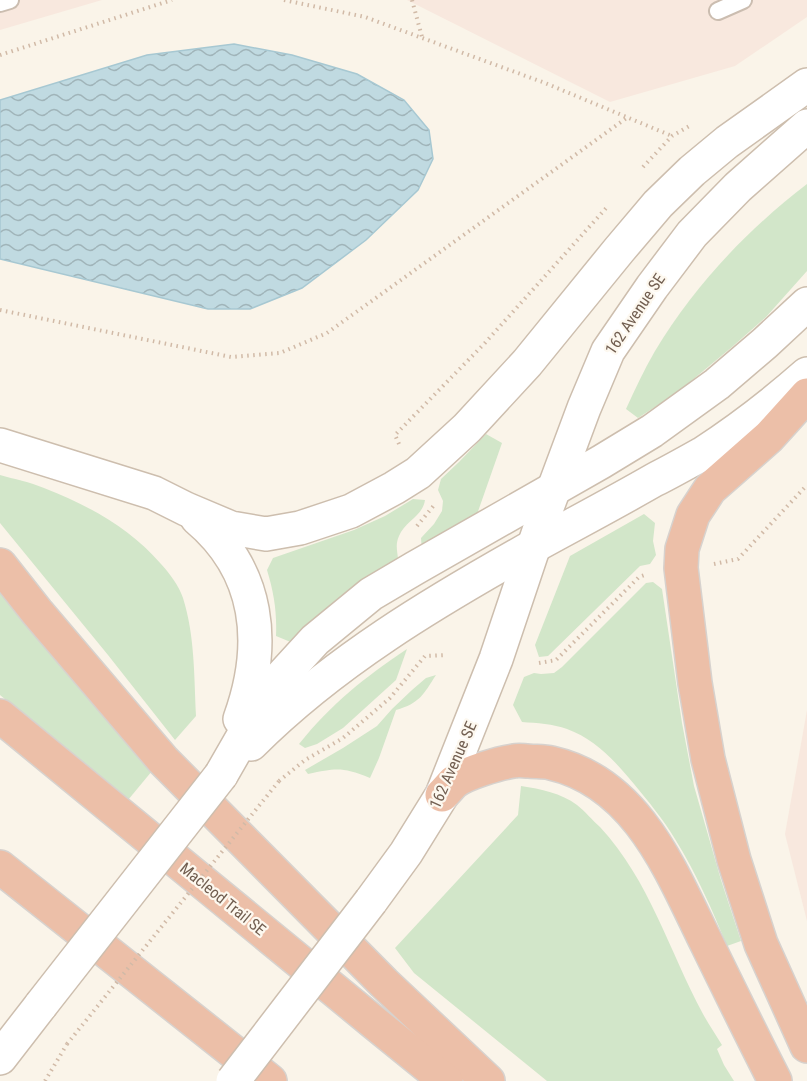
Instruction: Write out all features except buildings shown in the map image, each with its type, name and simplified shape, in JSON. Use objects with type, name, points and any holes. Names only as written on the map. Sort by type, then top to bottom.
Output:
[{"type":"highway","points":[[807,395],[769,437],[710,489],[693,515],[682,549],[681,568],[695,683],[708,759],[734,860],[760,944],[807,1046]]},
{"type":"highway","points":[[0,565],[163,760],[384,983],[488,1081]]},
{"type":"highway","name":"Macleod Trail SE","points":[[0,716],[446,1081]]},
{"type":"highway","points":[[442,795],[455,782],[471,773],[515,760],[549,762],[572,769],[616,797],[649,833],[679,885],[776,1081]]},
{"type":"highway","points":[[0,867],[270,1081]]},
{"type":"main road","points":[[0,445],[154,494],[231,528],[266,534],[300,528],[351,511],[418,473],[467,428],[527,363],[658,204],[692,171],[727,142],[807,85]]},
{"type":"main road","name":"162 Avenue SE","points":[[233,1081],[371,901],[406,853],[442,795],[496,659],[554,489],[608,351],[692,234],[738,187],[807,126]]},
{"type":"main road","points":[[220,775],[271,688],[315,640],[371,594],[652,431],[708,390],[765,343],[807,304]]},
{"type":"main road","points":[[0,1058],[220,775],[274,721],[367,647],[533,547],[702,454],[777,401],[807,374]]},
{"type":"main road","points":[[186,509],[213,531],[234,560],[248,589],[254,622],[254,657],[246,701],[220,775]]},
{"type":"lane","points":[[0,3],[10,0]]},
{"type":"lane","points":[[717,4],[743,0]]},
{"type":"path","points":[[0,55],[172,0]]},
{"type":"path","points":[[284,0],[365,17],[545,83],[672,136]]},
{"type":"path","points":[[412,0],[422,38]]},
{"type":"path","points":[[0,310],[231,357],[280,353],[327,333],[628,117]]},
{"type":"path","points":[[707,566],[738,560],[807,485]]},
{"type":"path","points":[[410,533],[436,504],[434,497]]},
{"type":"path","points":[[539,663],[556,660],[639,578],[648,574]]},
{"type":"path","points":[[45,1081],[67,1044],[279,781],[305,760],[343,738],[390,698],[425,656],[447,655]]},
{"type":"shaded area","points":[[0,0],[102,0],[0,30]]},
{"type":"shaded area","points":[[407,0],[807,0],[807,17],[735,66],[610,102]]},
{"type":"shaded area","points":[[807,710],[807,921],[785,834]]},
{"type":"green space","points":[[807,184],[807,271],[766,317],[678,392],[638,418],[626,409],[655,351],[704,282],[763,220]]},
{"type":"green space","points":[[486,434],[502,443],[475,520],[422,551],[421,538],[442,511],[443,501],[438,490],[441,479]]},
{"type":"green space","points":[[0,475],[33,484],[60,495],[107,519],[136,539],[174,580],[183,598],[190,627],[196,716],[175,740],[0,523]]},
{"type":"green space","points":[[413,499],[425,500],[424,506],[399,536],[398,565],[293,643],[276,636],[272,587],[267,570],[273,558],[354,530],[385,516]]},
{"type":"green space","points":[[644,514],[655,523],[653,541],[656,555],[650,564],[640,566],[548,656],[539,657],[535,645],[570,556]]},
{"type":"green space","points":[[653,582],[662,589],[694,786],[741,941],[727,946],[690,865],[666,824],[620,768],[596,745],[577,733],[556,726],[522,722],[513,705],[524,677],[534,673],[554,673],[646,583]]},
{"type":"green space","points":[[0,585],[152,771],[128,800],[0,695]]},
{"type":"green space","points":[[407,649],[396,680],[343,728],[317,744],[305,748],[299,744],[323,716],[349,692]]},
{"type":"green space","points":[[436,675],[416,701],[396,710],[370,778],[346,770],[308,774],[305,770],[377,726],[412,690],[426,678]]},
{"type":"green space","points":[[521,786],[550,792],[571,801],[600,827],[617,848],[646,893],[705,1018],[722,1045],[717,1049],[734,1081],[547,1081],[414,973],[395,948],[518,815]]},
{"type":"water","points":[[234,44],[292,55],[357,74],[404,100],[429,130],[433,159],[418,190],[366,240],[302,288],[250,309],[208,309],[0,259],[0,100],[147,55]]}]
